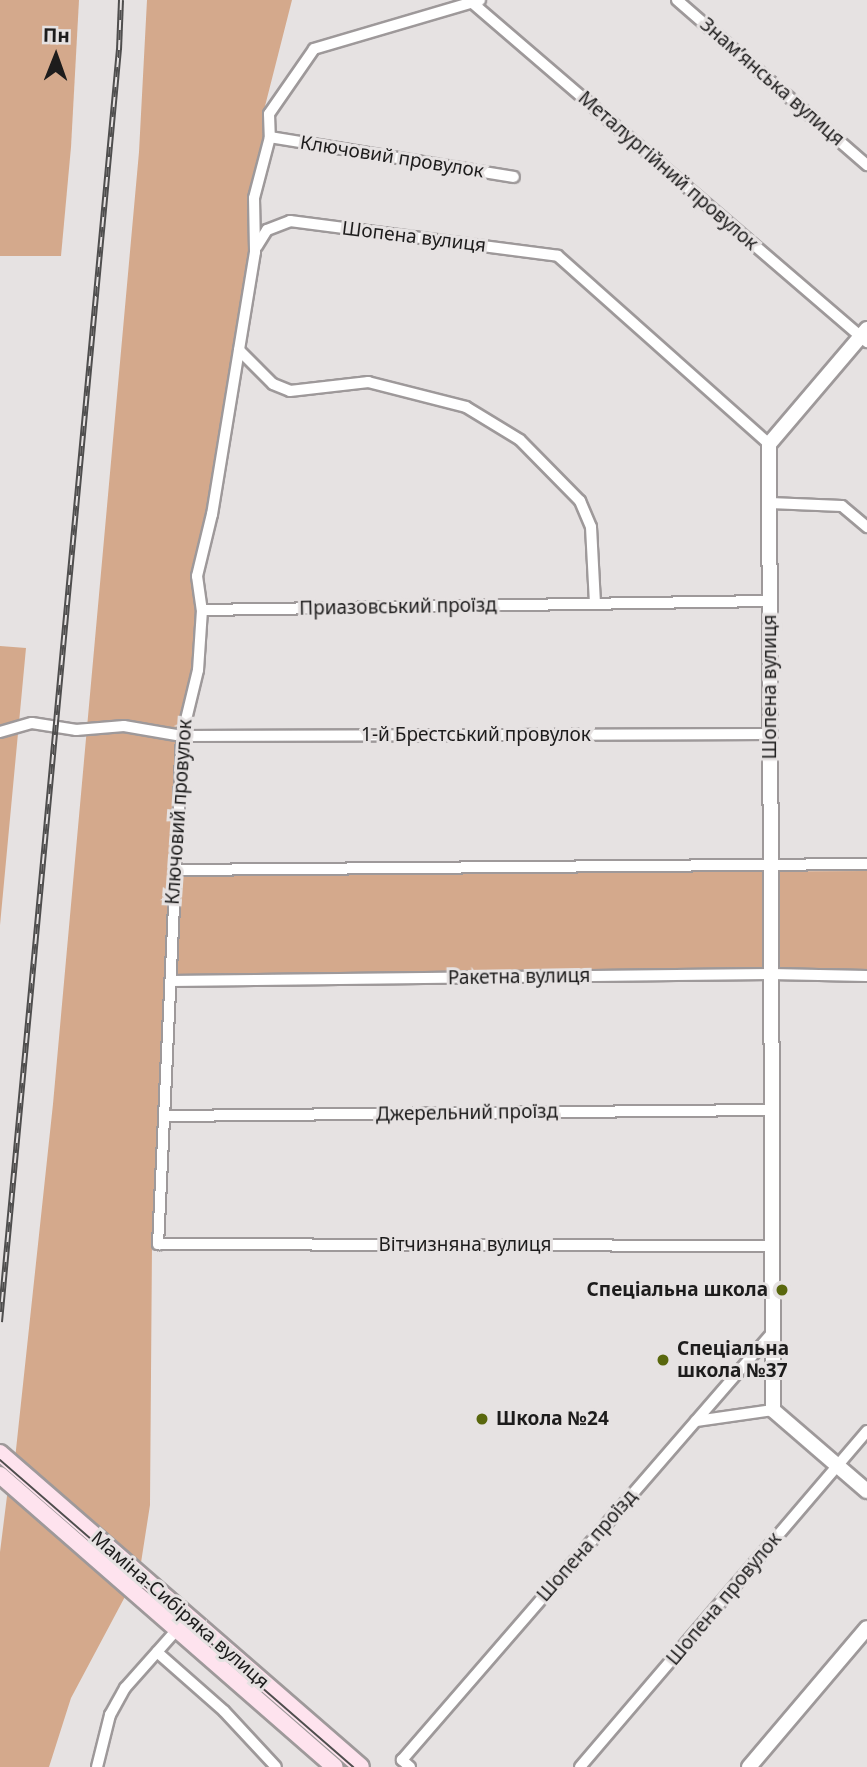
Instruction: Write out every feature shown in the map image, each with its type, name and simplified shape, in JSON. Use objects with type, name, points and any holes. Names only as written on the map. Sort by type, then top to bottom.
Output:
[{"type":"main road","name":"Маміна-Сибіряка вулиця","points":[[0,1453],[29,1489],[177,1629],[335,1767]]},
{"type":"main road","name":"Маміна-Сибіряка вулиця","points":[[0,1475],[29,1489],[188,1617],[361,1767]]},
{"type":"street","name":"Знам’янська вулиця","points":[[677,0],[867,164]]},
{"type":"street","name":"Ключовий провулок","points":[[158,1244],[182,736],[198,670],[202,610],[197,576],[212,514],[255,252],[254,198],[270,137],[269,114],[314,49],[474,1]]},
{"type":"street","name":"Металургійний провулок","points":[[474,1],[865,336]]},
{"type":"street","name":"Ключовий провулок","points":[[270,137],[514,177]]},
{"type":"street","name":"Шопена вулиця","points":[[255,252],[267,230],[290,221],[558,256],[769,444],[772,1410]]},
{"type":"street","points":[[769,444],[865,336]]},
{"type":"street","points":[[239,350],[273,384],[290,391],[368,382],[466,407],[520,440],[580,501],[591,527],[595,604]]},
{"type":"street","points":[[769,503],[842,506],[867,527]]},
{"type":"street","name":"Приазовський проїзд","points":[[202,610],[770,601]]},
{"type":"street","name":"1-й Брестський провулок","points":[[0,732],[32,723],[75,730],[124,726],[182,736],[770,734]]},
{"type":"street","points":[[176,870],[867,864]]},
{"type":"street","name":"Ракетна вулиця","points":[[171,981],[771,974],[867,976]]},
{"type":"street","name":"Джерельний проїзд","points":[[163,1116],[771,1110]]},
{"type":"street","name":"Вітчизняна вулиця","points":[[158,1244],[772,1246]]},
{"type":"street","name":"Шопена проїзд","points":[[406,1764],[772,1333]]},
{"type":"street","points":[[696,1421],[772,1410],[867,1491]]},
{"type":"street","name":"Шопена провулок","points":[[580,1767],[867,1430]]},
{"type":"street","points":[[97,1767],[110,1715],[125,1688],[188,1617]]},
{"type":"street","points":[[749,1767],[867,1628]]},
{"type":"street","points":[[157,1652],[224,1711],[276,1767]]},
{"type":"shaded area","points":[[0,0],[79,0],[71,147],[61,256],[0,256]]},
{"type":"shaded area","points":[[147,0],[292,0],[263,114],[265,136],[250,252],[208,513],[193,576],[197,610],[193,670],[181,711],[177,739],[171,875],[867,871],[867,971],[764,968],[166,977],[152,1245],[150,1505],[140,1569],[15,1459],[53,1104],[139,152]]},
{"type":"shaded area","points":[[0,646],[26,648],[0,925]]},
{"type":"shaded area","points":[[8,1488],[128,1591],[71,1698],[49,1767],[0,1767],[0,1552]]},
{"type":"tram line","points":[[0,1460],[353,1767]]},
{"type":"railway","points":[[0,1322],[119,50],[121,0]]},
{"type":"place","name":"Спеціальна школа","points":[[782,1290]]},
{"type":"place","name":"Спеціальна школа №37","points":[[663,1360]]},
{"type":"place","name":"Школа №24","points":[[482,1419]]}]
